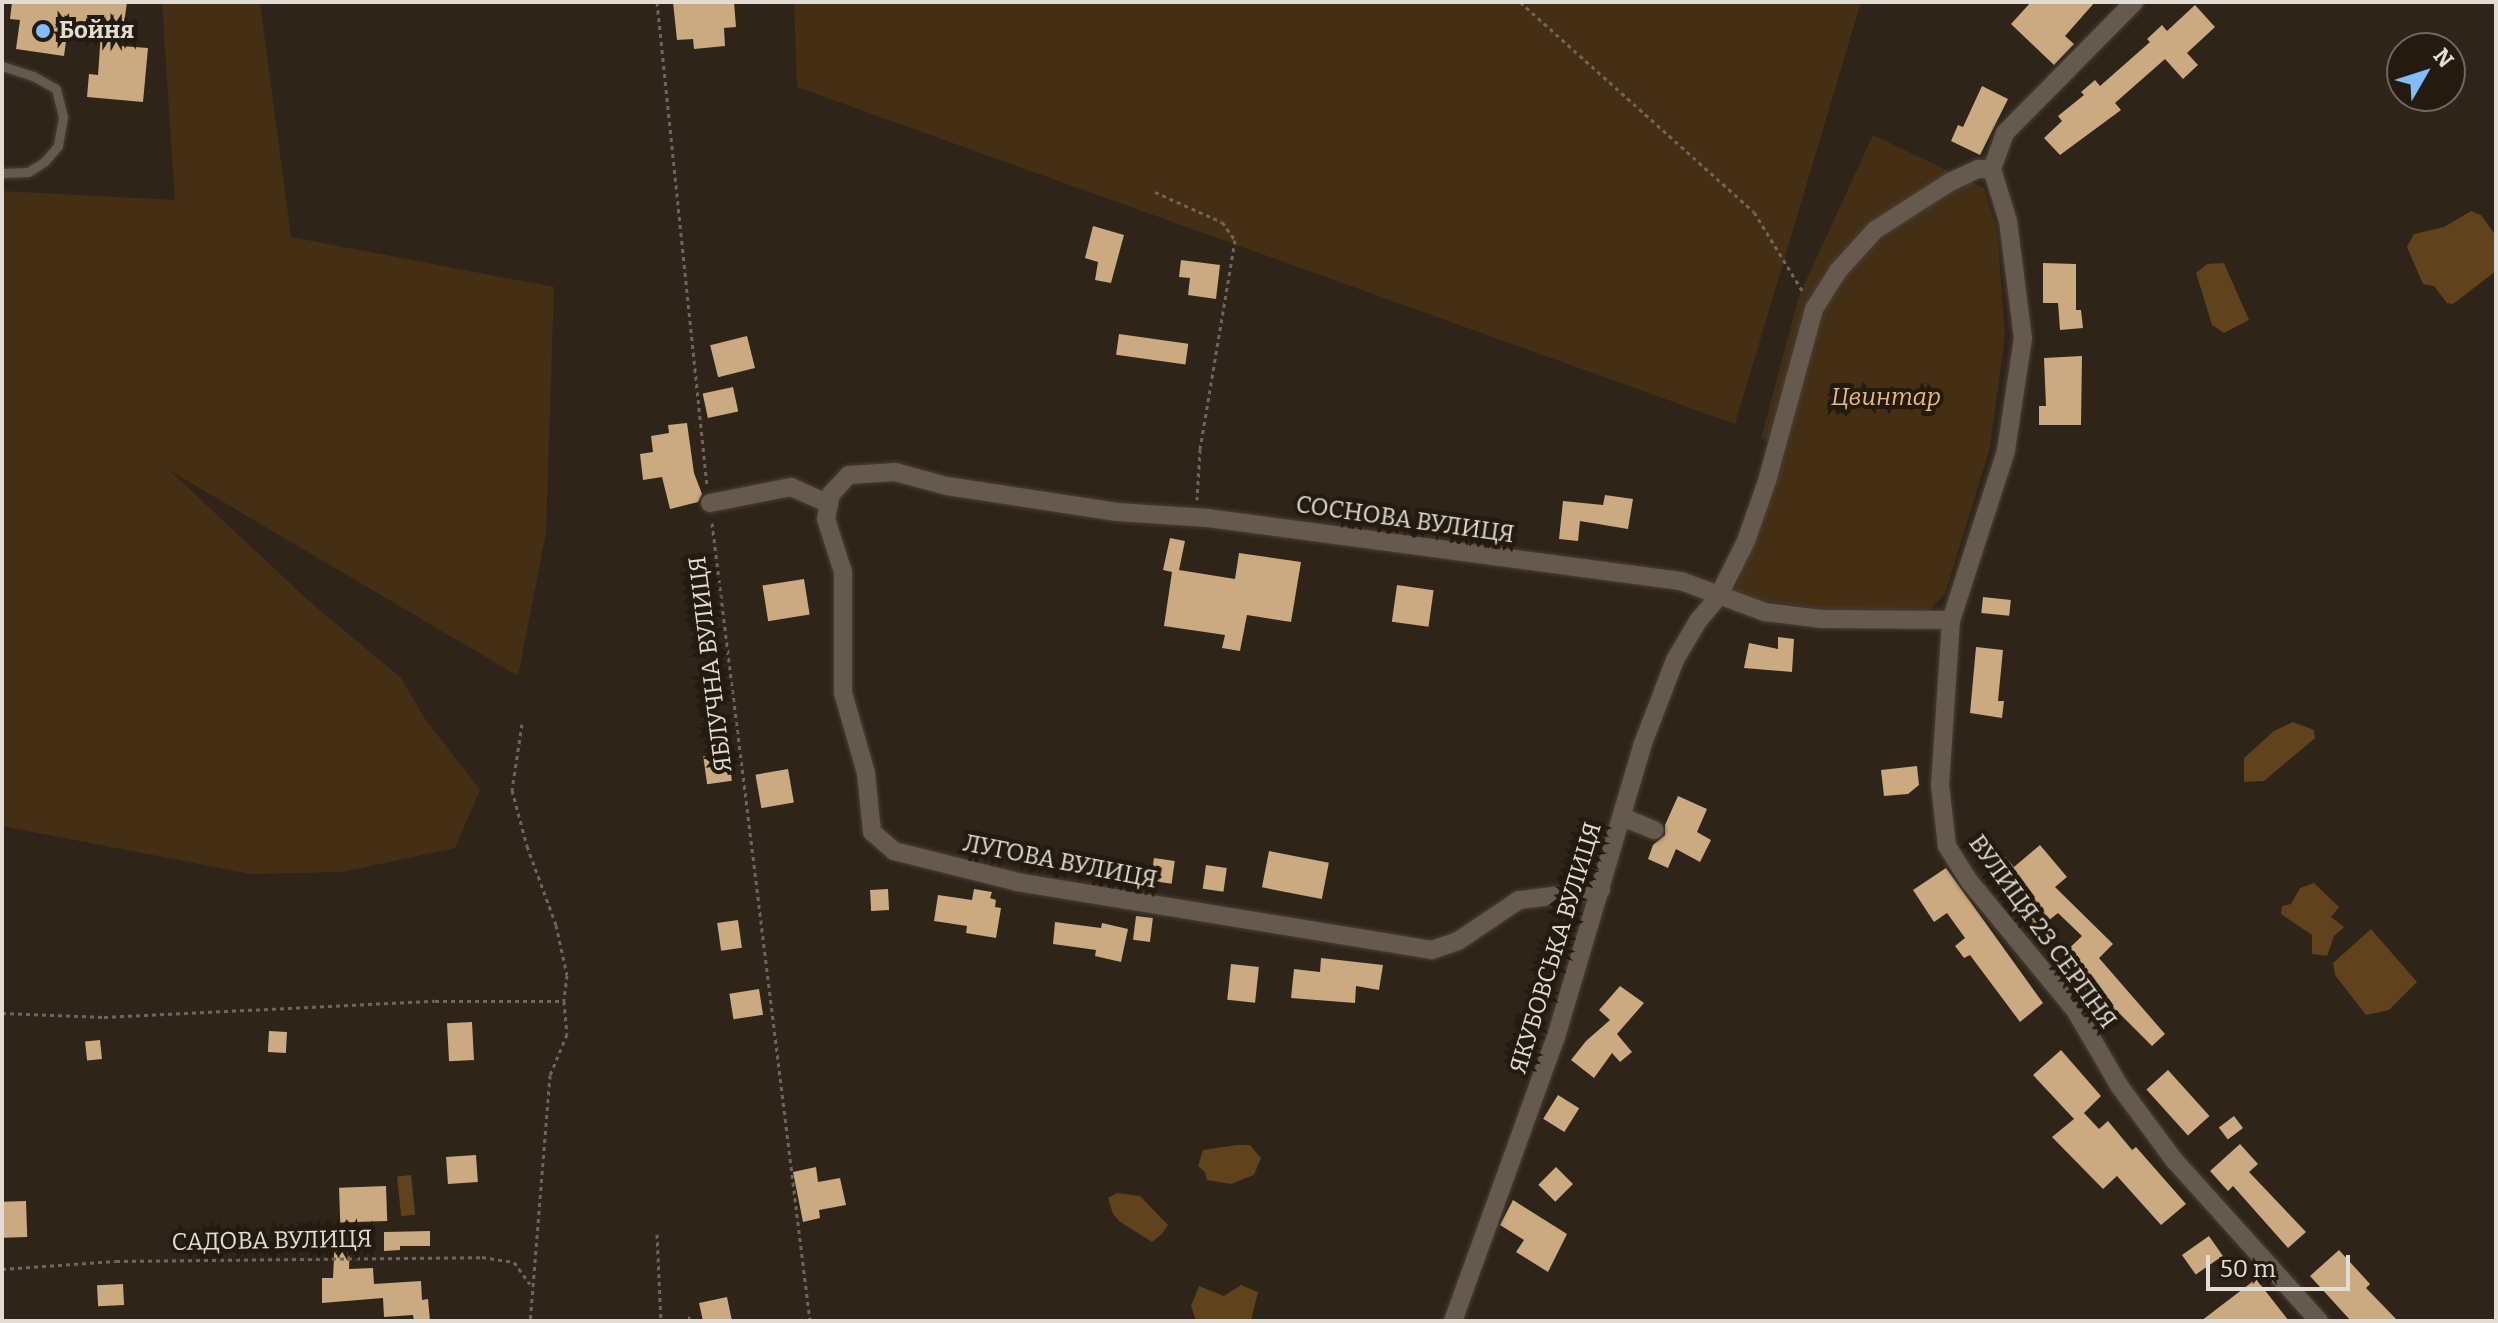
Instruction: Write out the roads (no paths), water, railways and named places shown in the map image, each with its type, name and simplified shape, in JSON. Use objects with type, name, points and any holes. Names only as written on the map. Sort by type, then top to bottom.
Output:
[{"type":"street","points":[[1992,169],[2005,133],[2134,2]]},
{"type":"street","name":"ЯКУБОВСЬКА ВУЛИЦЯ","points":[[1453,1321],[1556,1037],[1642,746],[1675,660],[1698,621],[1718,597],[1746,541],[1767,481],[1814,309],[1838,271],[1875,230],[1950,182],[1978,169],[1992,169]]},
{"type":"street","name":"ВУЛИЦЯ 23 СЕРПНЯ","points":[[1992,169],[2008,221],[2023,338],[2006,451],[1951,620],[1940,785],[1947,846],[1969,881],[2075,1010],[2120,1087],[2174,1160],[2319,1321]]},
{"type":"street","name":"СОСНОВА ВУЛИЦЯ","points":[[829,504],[831,494],[849,475],[895,472],[947,486],[1117,512],[1204,518],[1681,581],[1765,612],[1821,619],[1951,620]]},
{"type":"street","points":[[710,503],[791,487],[829,504]]},
{"type":"street","name":"ЛУГОВА ВУЛИЦЯ","points":[[829,504],[826,519],[843,572],[843,693],[866,773],[872,832],[894,851],[1018,882],[1432,950],[1458,941],[1519,900],[1601,890]]},
{"type":"street","points":[[1622,817],[1654,830]]},
{"type":"lane","points":[[2,66],[33,76],[56,89],[63,117],[58,146],[44,162],[28,172],[2,173]]},
{"type":"place","name":"Бойня","points":[[43,31]]},
{"type":"park label","name":"Цвинтар","points":[[1886,398]]}]
